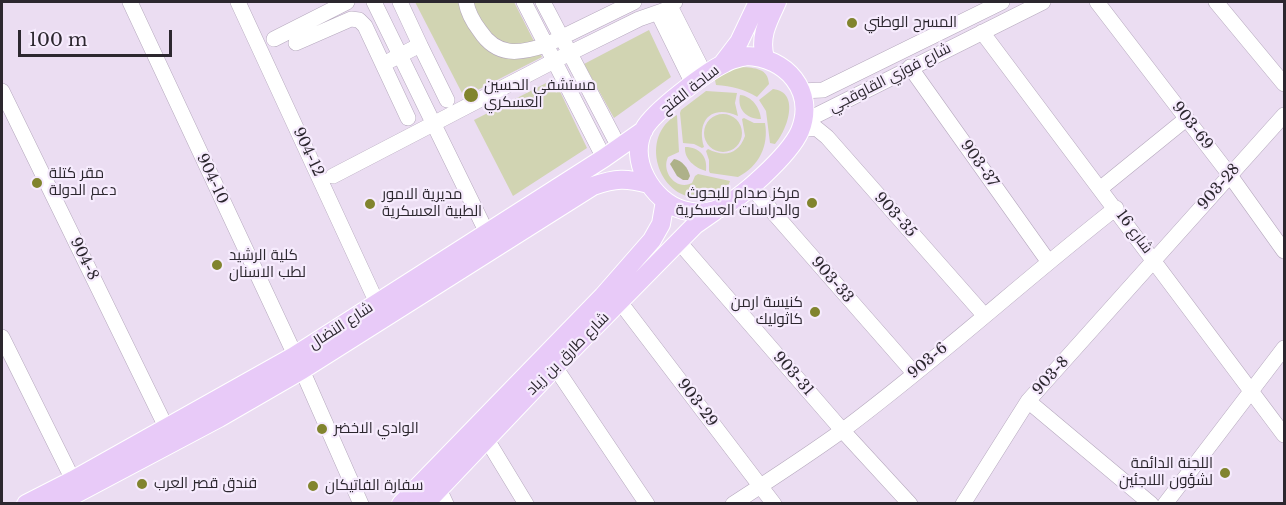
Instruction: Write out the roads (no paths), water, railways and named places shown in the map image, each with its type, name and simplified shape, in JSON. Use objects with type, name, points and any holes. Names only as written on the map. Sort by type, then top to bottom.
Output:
[{"type":"main road","points":[[722,64],[740,42],[758,2]]},
{"type":"main road","points":[[644,130],[640,153],[643,171],[649,184],[665,201],[690,211],[716,210],[751,187],[779,160],[802,126],[804,101],[801,91],[787,70],[765,58],[762,49],[764,31],[777,2]]},
{"type":"main road","name":"ساحة الفتح","points":[[644,130],[653,118],[722,64],[746,56],[765,58]]},
{"type":"main road","name":"شارع النضال","points":[[57,504],[219,418],[298,363],[377,303],[644,130]]},
{"type":"main road","name":"شارع النضال","points":[[26,504],[166,427],[298,363],[593,186],[613,179],[631,179],[649,184]]},
{"type":"main road","name":"شارع طارق بن زياد","points":[[401,504],[603,296],[652,240],[661,224],[665,201]]},
{"type":"main road","name":"شارع طارق بن زياد","points":[[425,504],[443,496],[486,438],[695,225],[716,210]]},
{"type":"street","name":"904-10","points":[[130,2],[361,504]]},
{"type":"street","name":"904-12","points":[[238,2],[377,303]]},
{"type":"street","points":[[274,39],[347,2]]},
{"type":"street","points":[[374,2],[487,233]]},
{"type":"street","points":[[400,2],[447,100]]},
{"type":"street","points":[[466,2],[472,19],[485,39],[494,48],[509,52],[532,50],[546,45],[632,2],[639,19]]},
{"type":"street","points":[[543,2],[570,53],[611,153]]},
{"type":"street","name":"شارع فوزي القاوقجي","points":[[801,91],[823,90],[1002,2]]},
{"type":"street","name":"شارع فوزي القاوقجي","points":[[802,126],[910,67],[1043,2]]},
{"type":"street","name":"903-69","points":[[1097,2],[1230,174],[1284,251]]},
{"type":"street","points":[[1216,2],[1284,84]]},
{"type":"street","points":[[527,3],[554,61],[611,153]]},
{"type":"street","points":[[333,176],[554,61],[668,7],[699,80]]},
{"type":"street","points":[[296,43],[351,19],[359,20],[365,26],[408,118]]},
{"type":"street","name":"شارع 16","points":[[982,32],[1284,435]]},
{"type":"street","points":[[383,64],[420,45]]},
{"type":"street","name":"903-37","points":[[910,67],[1048,261]]},
{"type":"street","name":"904-8","points":[[2,91],[166,427]]},
{"type":"street","name":"903-28","points":[[1155,261],[1284,115]]},
{"type":"street","points":[[1101,188],[1186,118]]},
{"type":"street","name":"903-35","points":[[802,126],[816,128],[827,137],[984,315]]},
{"type":"street","name":"903-33","points":[[751,187],[914,374]]},
{"type":"street","name":"903-6","points":[[733,504],[842,430],[914,374],[1048,261],[1116,208]]},
{"type":"street","name":"903-31","points":[[679,242],[842,430],[910,504]]},
{"type":"street","name":"903-8","points":[[963,504],[1028,401],[1155,261]]},
{"type":"street","name":"903-29","points":[[620,302],[774,504]]},
{"type":"street","points":[[2,337],[73,480]]},
{"type":"street","points":[[1165,504],[1253,392],[1284,348]]},
{"type":"street","points":[[555,367],[647,504]]},
{"type":"street","points":[[1028,401],[1151,504]]},
{"type":"street","points":[[486,438],[526,504]]},
{"type":"place","name":"المسرح الوطني","points":[[852,23]]},
{"type":"place","name":"مستشفى الحسين العسكري","points":[[471,95]]},
{"type":"place","name":"مقر كتلة دعم الدولة","points":[[37,183]]},
{"type":"place","name":"مركز صدام للبحوث والدراسات العسكرية","points":[[812,203]]},
{"type":"place","name":"مديرية الامور الطبية العسكرية","points":[[370,204]]},
{"type":"place","name":"كلية الرشيد لطب الاسنان","points":[[217,265]]},
{"type":"place","name":"كنيسة ارمن كاثوليك","points":[[815,312]]},
{"type":"place","name":"الوادي الاخضر","points":[[322,429]]},
{"type":"place","name":"اللجنة الدائمة لشؤون اللاجئين","points":[[1225,473]]},
{"type":"place","name":"فندق قصر العرب","points":[[142,484]]},
{"type":"place","name":"سفارة الفاتيكان","points":[[313,486]]}]
